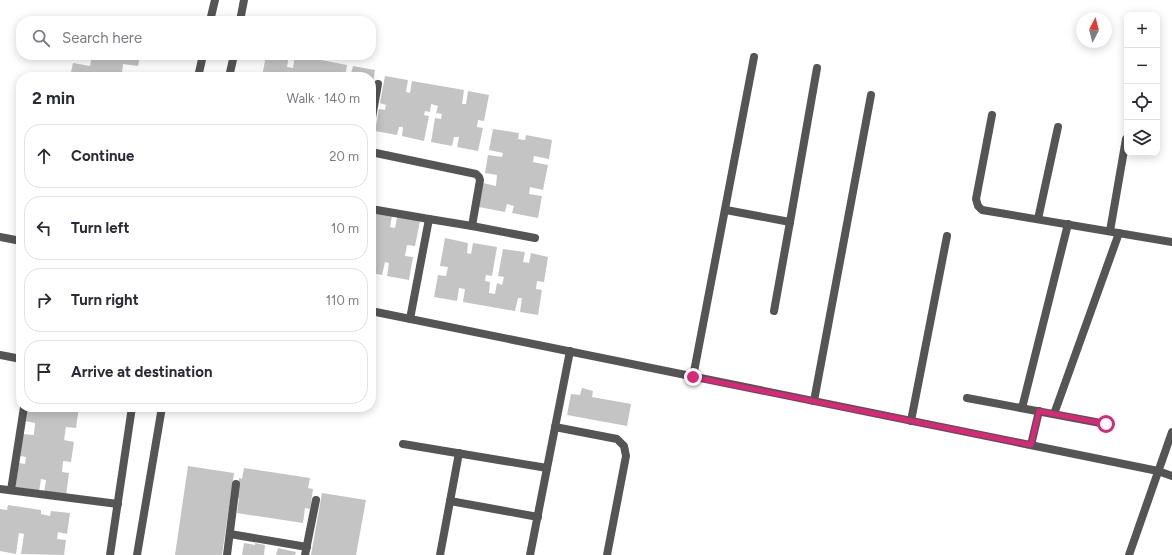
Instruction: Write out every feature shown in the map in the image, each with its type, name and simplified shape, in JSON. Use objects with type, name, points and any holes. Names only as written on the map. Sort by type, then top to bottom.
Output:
[{"type":"street","points":[[211,16],[215,0]]},
{"type":"street","points":[[241,16],[244,0]]},
{"type":"street","points":[[693,377],[754,57]]},
{"type":"street","points":[[199,72],[202,60]]},
{"type":"street","points":[[230,72],[233,60]]},
{"type":"street","points":[[774,311],[817,68]]},
{"type":"street","points":[[376,95],[378,84]]},
{"type":"street","points":[[814,402],[871,94]]},
{"type":"street","points":[[992,115],[976,199],[978,206],[982,210],[1172,242]]},
{"type":"street","points":[[1038,219],[1058,127]]},
{"type":"street","points":[[1110,231],[1124,150]]},
{"type":"street","points":[[376,153],[476,174],[480,180],[472,226]]},
{"type":"street","points":[[376,210],[535,238]]},
{"type":"street","points":[[726,210],[790,222]]},
{"type":"street","points":[[410,319],[429,219]]},
{"type":"street","points":[[1022,408],[1068,224]]},
{"type":"street","points":[[1054,414],[1119,233]]},
{"type":"street","points":[[911,421],[947,236]]},
{"type":"street","points":[[0,237],[16,240]]},
{"type":"street","points":[[376,312],[1158,471],[1172,476]]},
{"type":"street","points":[[530,555],[570,351]]},
{"type":"street","points":[[0,355],[16,358]]},
{"type":"street","points":[[967,398],[1106,424]]},
{"type":"street","points":[[1031,445],[1039,411]]},
{"type":"street","points":[[11,490],[23,412]]},
{"type":"street","points":[[110,555],[131,412]]},
{"type":"street","points":[[137,555],[161,412]]},
{"type":"street","points":[[555,426],[617,439],[624,446],[626,456],[607,555]]},
{"type":"street","points":[[1129,555],[1172,432]]},
{"type":"street","points":[[403,444],[547,468]]},
{"type":"street","points":[[440,555],[459,453]]},
{"type":"street","points":[[227,555],[236,484]]},
{"type":"street","points":[[0,489],[118,504]]},
{"type":"street","points":[[230,534],[306,551],[316,500]]},
{"type":"street","points":[[450,501],[538,516]]},
{"type":"building","points":[[91,60],[139,60],[138,66],[123,64],[122,72],[71,72],[73,63],[90,66]]},
{"type":"building","points":[[265,60],[288,60],[287,67],[293,68],[294,60],[321,60],[347,65],[346,72],[263,72]]},
{"type":"building","points":[[353,66],[375,70],[375,72],[351,72]]},
{"type":"building","points":[[385,76],[408,80],[406,92],[410,93],[412,81],[464,90],[462,104],[466,104],[468,91],[489,95],[484,121],[478,120],[477,127],[483,128],[478,151],[457,147],[459,137],[454,137],[452,146],[431,142],[435,118],[441,119],[442,114],[436,113],[438,106],[431,104],[430,112],[425,111],[424,115],[429,116],[424,141],[402,136],[403,127],[399,127],[397,135],[376,131],[379,109],[385,110],[386,105],[380,103]]},
{"type":"building","points":[[493,129],[519,133],[518,139],[525,140],[526,135],[552,140],[549,159],[534,156],[533,162],[548,165],[543,190],[530,187],[529,194],[542,196],[538,218],[512,213],[514,206],[507,204],[505,212],[479,207],[483,183],[496,186],[497,175],[485,173],[488,155],[502,157],[503,153],[489,150]]},
{"type":"building","points":[[376,213],[392,216],[390,227],[395,228],[397,217],[420,221],[415,246],[407,245],[405,256],[413,257],[409,280],[387,276],[389,263],[385,262],[382,275],[376,274]]},
{"type":"building","points":[[445,238],[468,243],[467,253],[471,254],[473,243],[497,247],[492,276],[486,275],[485,281],[490,282],[489,293],[495,294],[497,283],[502,285],[504,277],[498,276],[503,249],[525,252],[523,262],[529,263],[531,253],[548,257],[544,282],[537,281],[536,289],[542,290],[538,315],[520,312],[522,298],[518,298],[515,311],[463,302],[465,289],[459,288],[457,301],[434,297],[438,275],[446,276],[448,267],[440,266]]},
{"type":"building","points":[[582,388],[593,391],[592,397],[631,404],[627,426],[567,415],[571,394],[580,395]]},
{"type":"building","points":[[26,412],[78,412],[76,428],[66,427],[64,440],[74,442],[71,462],[63,461],[62,472],[69,473],[66,496],[44,493],[46,480],[41,479],[39,492],[15,489],[19,463],[25,464],[26,457],[20,456],[23,434],[34,435],[35,423],[25,421]]},
{"type":"building","points":[[188,466],[234,473],[222,555],[175,555]]},
{"type":"building","points":[[244,468],[310,478],[308,488],[313,489],[310,509],[305,508],[303,523],[237,513],[239,478],[242,479]]},
{"type":"building","points":[[322,493],[366,500],[356,555],[311,555]]},
{"type":"building","points":[[8,505],[41,510],[41,514],[50,516],[51,511],[70,513],[67,534],[58,532],[57,539],[66,540],[64,555],[21,554],[24,534],[19,533],[16,554],[0,551],[0,509],[7,510]]},
{"type":"building","points":[[244,543],[265,545],[264,555],[242,555]]},
{"type":"building","points":[[278,548],[296,552],[295,555],[276,555]]},
{"type":"route","points":[[693,377],[1031,445],[1039,411],[1106,424]]}]
